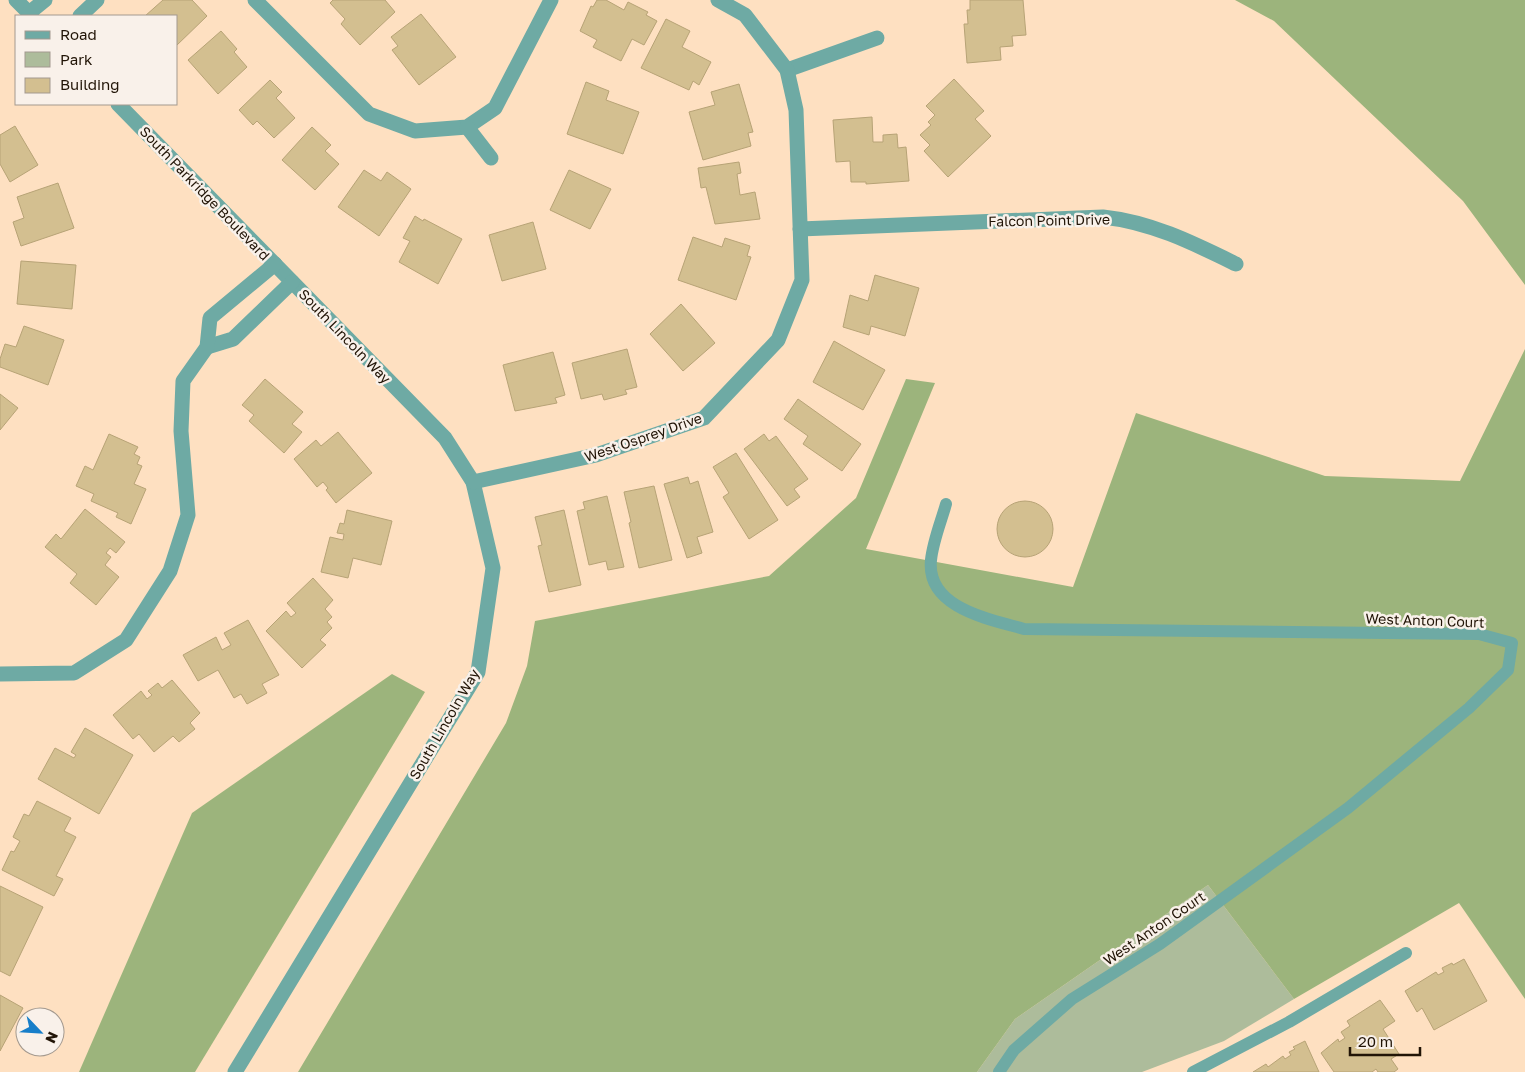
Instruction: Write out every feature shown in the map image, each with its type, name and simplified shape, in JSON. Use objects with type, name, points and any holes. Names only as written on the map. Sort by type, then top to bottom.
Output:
[{"type":"street","points":[[16,0],[31,14],[45,0]]},
{"type":"street","points":[[81,15],[96,0]]},
{"type":"street","points":[[255,0],[369,114],[415,132],[467,127],[495,108],[551,0]]},
{"type":"street","points":[[718,0],[746,15],[787,70],[877,38]]},
{"type":"street","name":"West Osprey Drive","points":[[473,482],[596,455],[704,418],[778,340],[802,280],[796,110],[787,70]]},
{"type":"street","name":"South Parkridge Boulevard","points":[[119,105],[292,282]]},
{"type":"street","points":[[467,127],[491,158]]},
{"type":"street","name":"Falcon Point Drive","points":[[800,229],[1103,217],[1121,219],[1180,237],[1236,264]]},
{"type":"street","points":[[0,674],[74,672],[126,640],[170,571],[188,515],[181,431],[183,381],[207,348],[210,318],[275,264]]},
{"type":"street","points":[[207,348],[233,339],[292,282]]},
{"type":"street","name":"South Lincoln Way","points":[[235,1072],[478,672],[493,568],[473,482],[445,438],[292,282]]},
{"type":"lane","name":"West Anton Court","points":[[946,504],[931,561],[936,586],[950,602],[976,616],[1024,629],[1479,634],[1512,643],[1508,670],[1469,708],[1348,808],[1160,944],[1072,999],[1014,1050],[999,1072]]},
{"type":"lane","points":[[1193,1072],[1289,1022],[1406,953]]},
{"type":"green space","points":[[1235,0],[1525,0],[1525,285],[1463,201],[1274,21]]},
{"type":"green space","points":[[1525,349],[1525,999],[1459,903],[1294,999],[1208,885],[1015,1019],[977,1072],[298,1072],[506,723],[527,666],[535,621],[769,576],[856,498],[906,379],[935,383],[866,549],[1073,587],[1136,413],[1325,476],[1460,481]]},
{"type":"green space","points":[[392,674],[425,692],[195,1072],[79,1072],[192,813]]},
{"type":"green space","points":[[1208,885],[1294,999],[1224,1041],[1142,1072],[977,1072],[1015,1019]]},
{"type":"building","points":[[163,0],[192,0],[207,16],[178,44],[178,15],[146,15]]},
{"type":"building","points":[[333,0],[385,0],[395,12],[360,45],[341,24],[345,19],[330,3]]},
{"type":"building","points":[[597,0],[606,0],[624,10],[628,2],[648,12],[646,15],[657,21],[644,45],[632,39],[621,61],[593,47],[597,40],[580,31],[591,6],[593,7]]},
{"type":"building","points":[[970,0],[1023,0],[1026,35],[1012,36],[1013,46],[1000,47],[1001,60],[967,63],[964,24],[968,24],[967,10],[970,10]]},
{"type":"building","points":[[421,14],[456,57],[419,85],[392,50],[398,46],[391,37]]},
{"type":"building","points":[[666,19],[690,31],[682,47],[711,62],[699,85],[693,81],[689,90],[641,68]]},
{"type":"building","points":[[221,31],[237,49],[234,52],[247,67],[218,94],[188,60]]},
{"type":"building","points":[[954,79],[984,111],[975,119],[991,136],[948,177],[924,151],[930,145],[920,135],[931,125],[928,122],[935,115],[926,106]]},
{"type":"building","points":[[270,80],[282,92],[276,98],[295,118],[274,138],[257,121],[253,125],[239,110]]},
{"type":"building","points":[[586,82],[609,91],[606,100],[639,112],[623,154],[567,134]]},
{"type":"building","points":[[739,84],[753,132],[748,133],[751,146],[703,160],[689,112],[715,105],[711,92]]},
{"type":"building","points":[[872,117],[873,142],[883,142],[883,135],[897,134],[898,148],[906,147],[909,181],[866,184],[866,182],[851,182],[850,161],[836,162],[833,120]]},
{"type":"building","points":[[15,126],[38,165],[10,182],[0,164],[0,135]]},
{"type":"building","points":[[312,127],[331,145],[325,151],[339,164],[315,190],[282,160]]},
{"type":"building","points":[[739,162],[741,173],[737,174],[740,195],[755,192],[760,219],[715,224],[706,187],[701,188],[698,168]]},
{"type":"building","points":[[364,170],[381,181],[387,172],[411,189],[379,236],[338,207]]},
{"type":"building","points":[[569,170],[611,189],[590,229],[550,210]]},
{"type":"building","points":[[58,183],[74,228],[21,246],[13,222],[24,218],[17,197]]},
{"type":"building","points":[[415,216],[462,239],[438,284],[399,262],[410,241],[403,238]]},
{"type":"building","points":[[533,222],[546,269],[502,281],[489,235]]},
{"type":"building","points":[[693,237],[722,247],[725,238],[750,246],[747,256],[751,257],[736,300],[678,280]]},
{"type":"building","points":[[21,261],[76,265],[72,309],[17,304]]},
{"type":"building","points":[[875,275],[919,288],[905,336],[871,326],[869,335],[843,327],[850,295],[868,301]]},
{"type":"building","points":[[681,304],[715,343],[683,371],[650,334]]},
{"type":"building","points":[[24,326],[64,340],[48,385],[0,367],[0,359],[5,344],[16,347]]},
{"type":"building","points":[[834,341],[885,370],[863,410],[813,382]]},
{"type":"building","points":[[627,349],[637,387],[625,390],[627,394],[604,400],[602,394],[581,399],[572,363]]},
{"type":"building","points":[[553,352],[565,395],[555,398],[557,403],[515,411],[503,365]]},
{"type":"building","points":[[265,379],[303,412],[292,424],[302,432],[284,453],[249,421],[254,415],[242,405]]},
{"type":"building","points":[[0,394],[18,408],[0,430]]},
{"type":"building","points":[[798,399],[861,444],[842,471],[803,444],[808,436],[784,419]]},
{"type":"building","points":[[338,432],[372,473],[336,503],[326,490],[328,488],[323,482],[317,487],[294,459],[316,440],[321,446]]},
{"type":"building","points":[[109,434],[138,447],[134,454],[140,457],[137,464],[142,466],[134,484],[146,489],[131,524],[116,517],[118,513],[91,501],[94,494],[76,486],[85,466],[93,470]]},
{"type":"building","points":[[764,434],[769,441],[776,436],[808,479],[794,489],[800,497],[787,506],[744,449]]},
{"type":"building","points":[[736,453],[778,520],[749,539],[723,497],[729,493],[713,467]]},
{"type":"building","points":[[688,477],[690,484],[698,481],[713,532],[697,537],[702,553],[687,558],[664,484]]},
{"type":"building","points":[[654,486],[672,560],[639,568],[624,492]]},
{"type":"building","points":[[607,496],[624,567],[608,570],[606,561],[589,565],[577,511],[585,509],[583,502]]},
{"type":"building","points":[[1025,501],[1036,503],[1045,509],[1051,518],[1053,529],[1051,540],[1045,549],[1036,555],[1025,557],[1014,555],[1005,549],[999,540],[997,529],[999,518],[1005,509],[1014,503]]},
{"type":"building","points":[[85,509],[125,542],[116,553],[110,548],[106,553],[111,557],[105,565],[119,577],[96,605],[70,583],[77,574],[45,547],[56,534],[61,539]]},
{"type":"building","points":[[347,510],[392,521],[381,565],[353,558],[348,578],[321,572],[330,537],[343,540],[344,534],[337,533],[340,523],[344,524]]},
{"type":"building","points":[[564,510],[581,585],[549,592],[538,546],[542,545],[535,517]]},
{"type":"building","points":[[313,578],[333,600],[325,609],[332,617],[327,622],[332,628],[320,640],[326,645],[302,668],[266,631],[286,611],[291,617],[296,613],[287,603]]},
{"type":"building","points":[[248,620],[279,675],[262,684],[267,693],[247,704],[241,694],[234,698],[218,670],[198,681],[183,655],[216,637],[222,650],[231,645],[224,633]]},
{"type":"building","points":[[172,680],[200,713],[190,723],[195,729],[179,742],[173,736],[154,752],[139,734],[133,739],[113,715],[141,691],[147,699],[152,695],[148,691],[158,683],[162,688]]},
{"type":"building","points":[[85,728],[133,755],[99,814],[38,779],[55,748],[74,758],[76,755],[71,752]]},
{"type":"building","points":[[37,801],[71,818],[64,831],[76,837],[56,876],[63,879],[54,896],[2,870],[11,851],[14,852],[20,841],[13,837],[24,814],[29,816]]},
{"type":"building","points":[[0,886],[43,907],[10,976],[0,971]]},
{"type":"building","points":[[1464,959],[1487,1001],[1434,1030],[1422,1008],[1417,1012],[1405,991],[1436,972],[1438,975],[1444,972],[1442,968]]},
{"type":"building","points":[[0,995],[21,1007],[15,1007],[15,1023],[0,1051]]},
{"type":"building","points":[[1380,1000],[1395,1021],[1383,1029],[1399,1054],[1391,1059],[1398,1069],[1394,1072],[1378,1072],[1376,1069],[1372,1072],[1334,1072],[1321,1053],[1338,1039],[1339,1042],[1345,1038],[1341,1032],[1350,1026],[1347,1021]]},
{"type":"building","points":[[1305,1041],[1319,1072],[1253,1072],[1266,1064],[1268,1067],[1283,1056],[1285,1059],[1291,1055],[1289,1052],[1295,1049],[1293,1047]]}]
